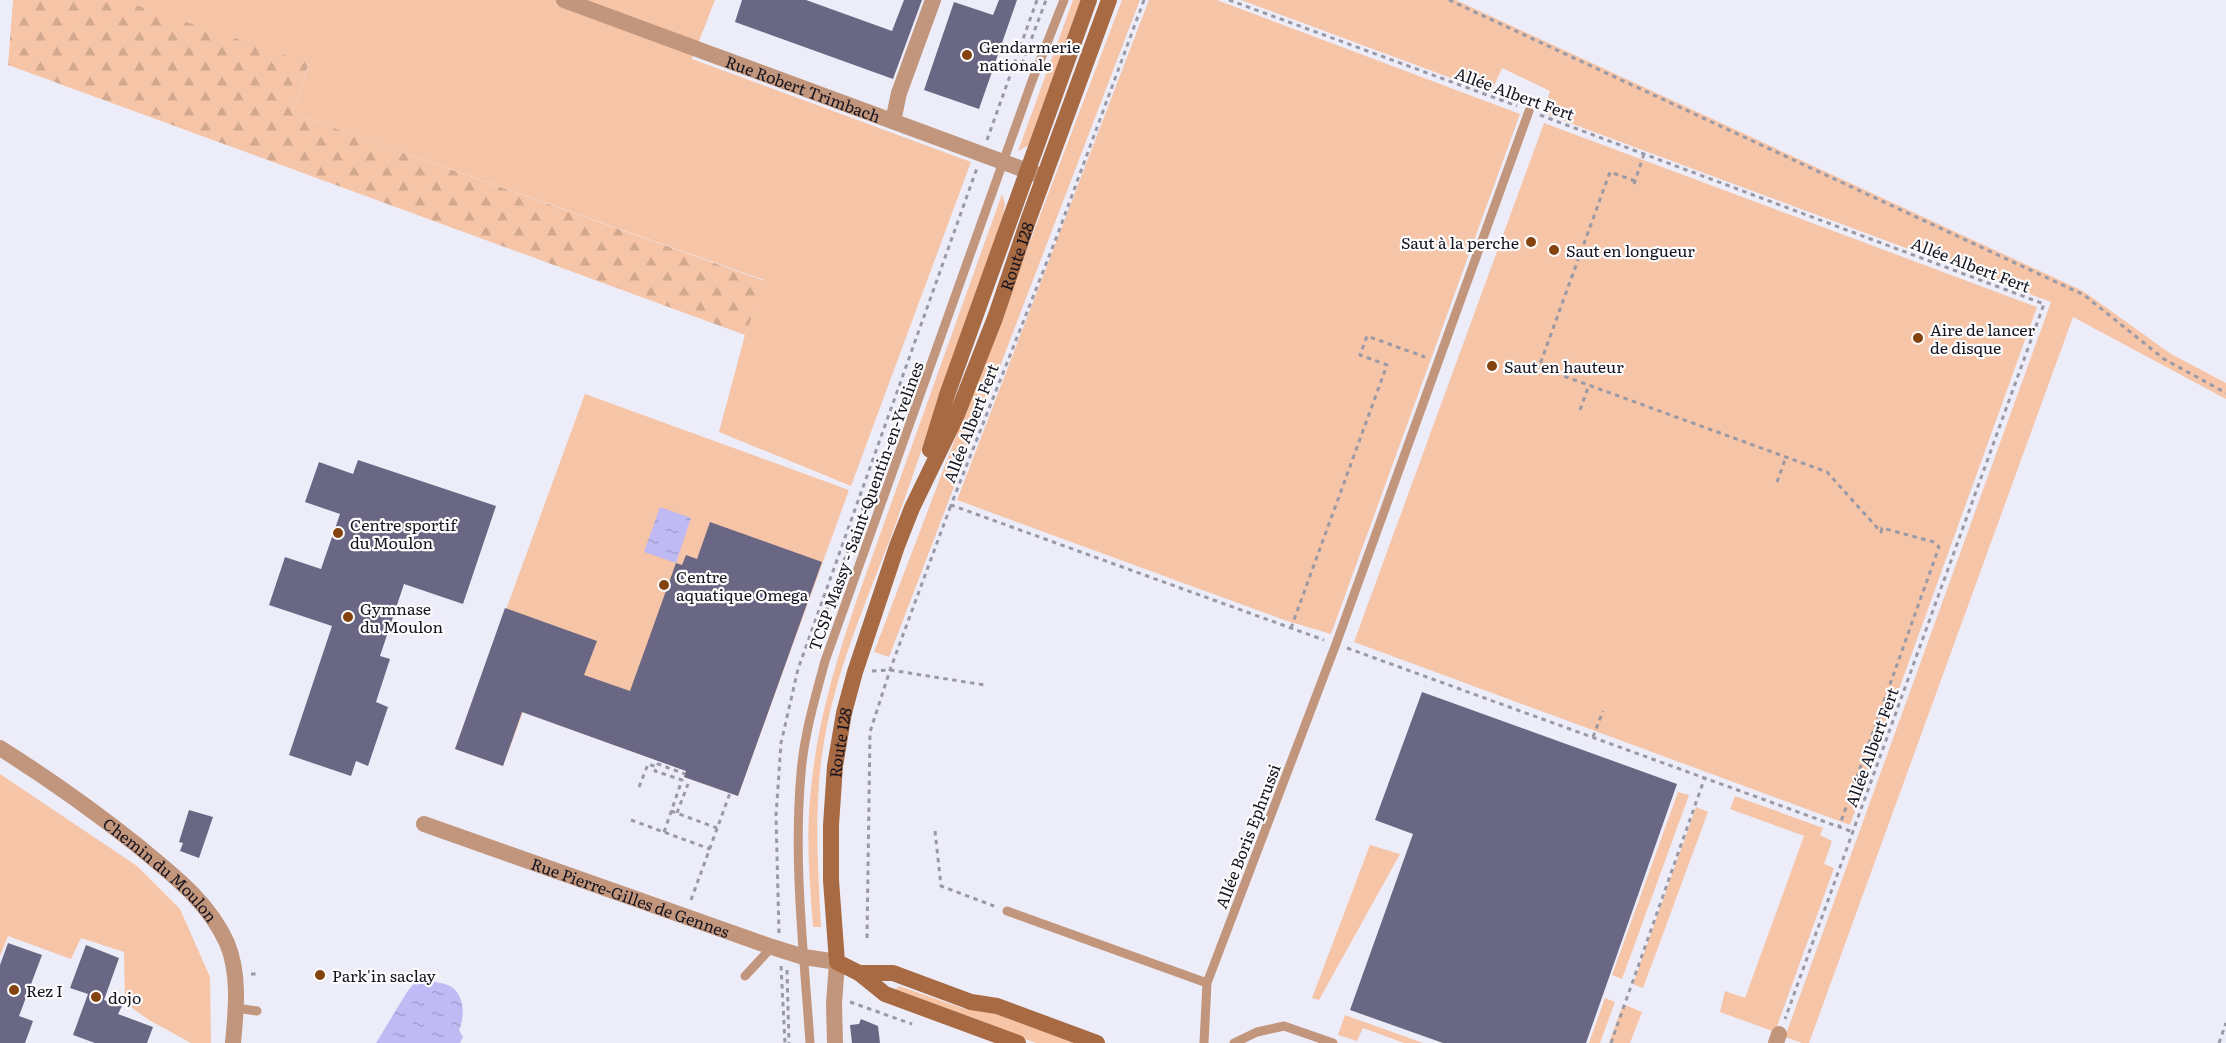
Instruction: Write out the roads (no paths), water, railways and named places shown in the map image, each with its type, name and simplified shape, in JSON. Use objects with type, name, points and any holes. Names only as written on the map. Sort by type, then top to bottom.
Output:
[{"type":"main road","name":"Route 128","points":[[912,508],[947,395],[1089,0]]},
{"type":"main road","name":"Route 128","points":[[837,962],[831,880],[831,825],[835,766],[844,713],[855,672],[897,546],[912,508],[956,417],[1109,0]]},
{"type":"main road","points":[[837,962],[860,973],[885,994],[1018,1043]]},
{"type":"main road","points":[[860,973],[893,973],[971,1002],[997,1006],[1097,1043]]},
{"type":"street","name":"Rue Robert Trimbach","points":[[564,0],[1044,177]]},
{"type":"street","points":[[893,121],[899,93],[933,0]]},
{"type":"street","name":"Chemin du Moulon","points":[[0,748],[55,782],[188,887],[211,915],[227,944],[236,977],[233,1043]]},
{"type":"street","name":"Rue Pierre-Gilles de Gennes","points":[[424,824],[772,947],[804,957],[837,962]]},
{"type":"street","points":[[835,1043],[834,996],[837,962]]},
{"type":"lane","name":"TCSP Massy - Saint-Quentin-en-Yvelines","points":[[810,1043],[798,840],[801,772],[809,721],[825,661],[1064,0]]},
{"type":"lane","name":"Allée Boris Ephrussi","points":[[1204,1043],[1207,983],[1336,644],[1529,111]]},
{"type":"lane","points":[[1007,911],[1207,983]]},
{"type":"lane","points":[[745,976],[772,947]]},
{"type":"lane","points":[[236,1008],[257,1011]]},
{"type":"lane","points":[[1234,1043],[1257,1032],[1284,1026],[1333,1043]]},
{"type":"water","points":[[660,507],[691,518],[676,563],[644,552]]},
{"type":"water","points":[[427,980],[450,986],[459,995],[463,1013],[459,1030],[463,1037],[460,1043],[376,1043],[407,992],[416,981]]},
{"type":"place","name":"Gendarmerie nationale","points":[[967,55]]},
{"type":"place","name":"Saut à la perche","points":[[1531,242]]},
{"type":"place","name":"Saut en longueur","points":[[1554,250]]},
{"type":"place","name":"Aire de lancer de disque","points":[[1918,338]]},
{"type":"place","name":"Saut en hauteur","points":[[1492,366]]},
{"type":"place","name":"Centre sportif du Moulon","points":[[338,533]]},
{"type":"place","name":"Centre aquatique Omega","points":[[664,585]]},
{"type":"place","name":"Gymnase du Moulon","points":[[348,617]]},
{"type":"place","name":"Park'in saclay","points":[[320,975]]},
{"type":"place","name":"Rez I","points":[[14,990]]},
{"type":"place","name":"dojo","points":[[96,997]]}]
